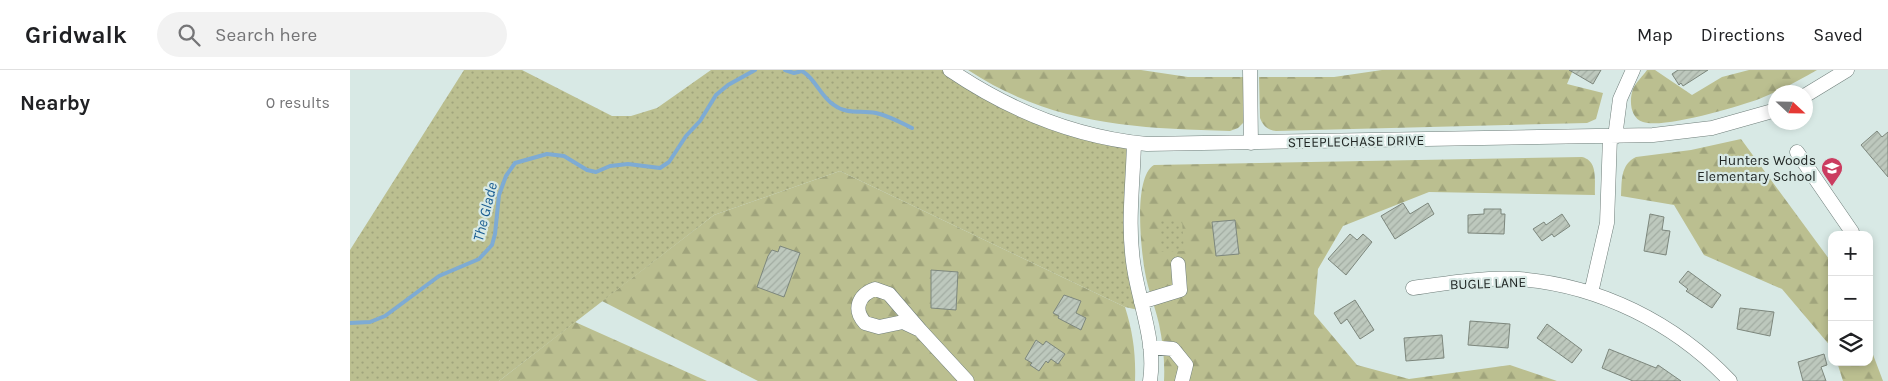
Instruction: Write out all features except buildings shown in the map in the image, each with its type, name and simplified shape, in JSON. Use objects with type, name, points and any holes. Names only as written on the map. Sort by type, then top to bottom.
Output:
[{"type":"street","name":"STEEPLECHASE DRIVE","points":[[950,70],[992,96],[1041,119],[1096,136],[1134,143],[1176,145],[1612,137],[1684,133],[1712,128],[1768,112]]},
{"type":"street","points":[[1250,70],[1250,143]]},
{"type":"street","points":[[1591,293],[1607,223],[1612,137],[1620,99],[1634,70]]},
{"type":"street","points":[[1813,91],[1847,70]]},
{"type":"street","points":[[1134,143],[1130,200],[1130,236],[1134,268],[1150,347],[1150,381]]},
{"type":"street","points":[[1797,152],[1851,231]]},
{"type":"street","points":[[1141,302],[1180,290],[1178,264]]},
{"type":"street","name":"BUGLE LANE","points":[[1413,288],[1454,282],[1518,279],[1547,282],[1591,293],[1624,306],[1671,331],[1703,356],[1730,381]]},
{"type":"street","points":[[920,330],[967,381]]},
{"type":"street","points":[[1150,347],[1173,349],[1186,365],[1182,381]]},
{"type":"green space","points":[[464,70],[522,70],[612,116],[631,116],[657,108],[711,70],[950,70],[1008,105],[1134,143],[1130,200],[1143,311],[1125,307],[840,171],[714,215],[499,381],[350,381],[350,250]]},
{"type":"green space","points":[[968,70],[1141,70],[1188,77],[1243,77],[1244,122],[1238,128],[1230,131],[1160,128],[1094,120],[1062,113],[1031,102],[999,88]]},
{"type":"green space","points":[[1382,70],[1573,70],[1567,84],[1603,93],[1596,119],[1587,123],[1276,131],[1266,127],[1260,118],[1259,77],[1334,77]]},
{"type":"green space","points":[[1647,70],[1655,70],[1692,95],[1722,77],[1749,70],[1817,70],[1789,85],[1768,85],[1768,95],[1749,103],[1718,112],[1666,122],[1643,122],[1635,117],[1631,98],[1636,84]]},
{"type":"green space","points":[[1741,139],[1828,258],[1828,343],[1782,289],[1704,255],[1674,205],[1621,196],[1624,169],[1631,160],[1636,157],[1691,150]]},
{"type":"green space","points":[[1582,157],[1587,159],[1593,167],[1595,173],[1595,195],[1429,192],[1343,226],[1318,269],[1314,314],[1357,365],[1409,379],[1510,365],[1557,381],[1164,381],[1162,338],[1146,279],[1140,215],[1143,184],[1147,172],[1154,165]]},
{"type":"green space","points":[[840,171],[1125,307],[1133,344],[1135,381],[758,381],[602,301],[714,215]]},
{"type":"green space","points":[[1182,220],[1184,251],[1161,252],[1160,221]]},
{"type":"green space","points":[[575,322],[707,381],[499,381]]},
{"type":"green space","points":[[1873,355],[1883,381],[1843,381],[1838,366],[1873,366]]},
{"type":"waterway","name":"The Glade","points":[[350,323],[370,322],[385,316],[439,276],[479,259],[492,245],[499,195],[506,176],[515,163],[547,154],[564,156],[587,170],[596,172],[610,166],[628,164],[660,168],[669,162],[686,136],[700,121],[716,95],[728,85],[755,70]]},
{"type":"waterway","name":"The Glade","points":[[785,70],[794,73],[802,71]]},
{"type":"waterway","points":[[802,71],[811,78],[825,97],[839,108],[849,111],[881,114],[912,128]]},
{"type":"place","name":"Hunters Woods Elementary School","points":[[1832,187]]}]
